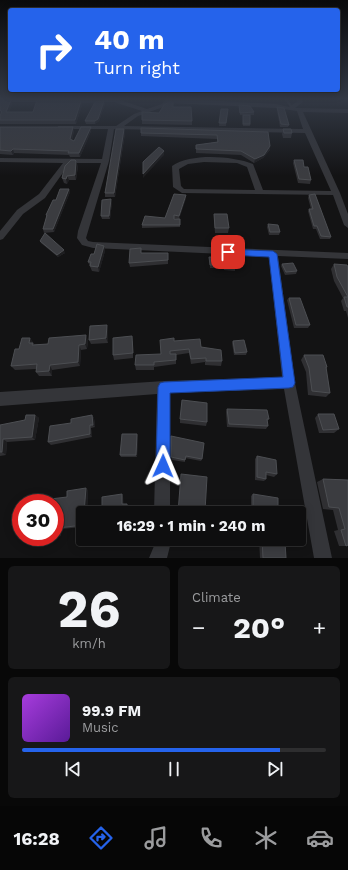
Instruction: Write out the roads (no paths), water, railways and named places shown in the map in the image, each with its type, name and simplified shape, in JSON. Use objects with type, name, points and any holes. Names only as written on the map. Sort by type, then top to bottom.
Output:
[{"type":"street","points":[[120,124],[115,127],[82,232],[81,238],[85,243],[93,245],[273,254],[348,256]]},
{"type":"street","points":[[303,124],[336,193],[348,225]]},
{"type":"street","points":[[49,128],[115,127],[307,131]]},
{"type":"street","points":[[0,160],[105,161]]},
{"type":"street","points":[[0,237],[20,212],[42,196],[64,165],[70,161]]},
{"type":"street","points":[[260,192],[250,166],[238,161],[192,162],[179,164],[175,168],[177,187],[182,191],[336,193]]},
{"type":"street","points":[[273,254],[289,383],[323,558]]},
{"type":"street","points":[[0,399],[164,387],[289,383]]},
{"type":"street","points":[[162,506],[164,387]]},
{"type":"street","points":[[158,558],[162,546]]}]
